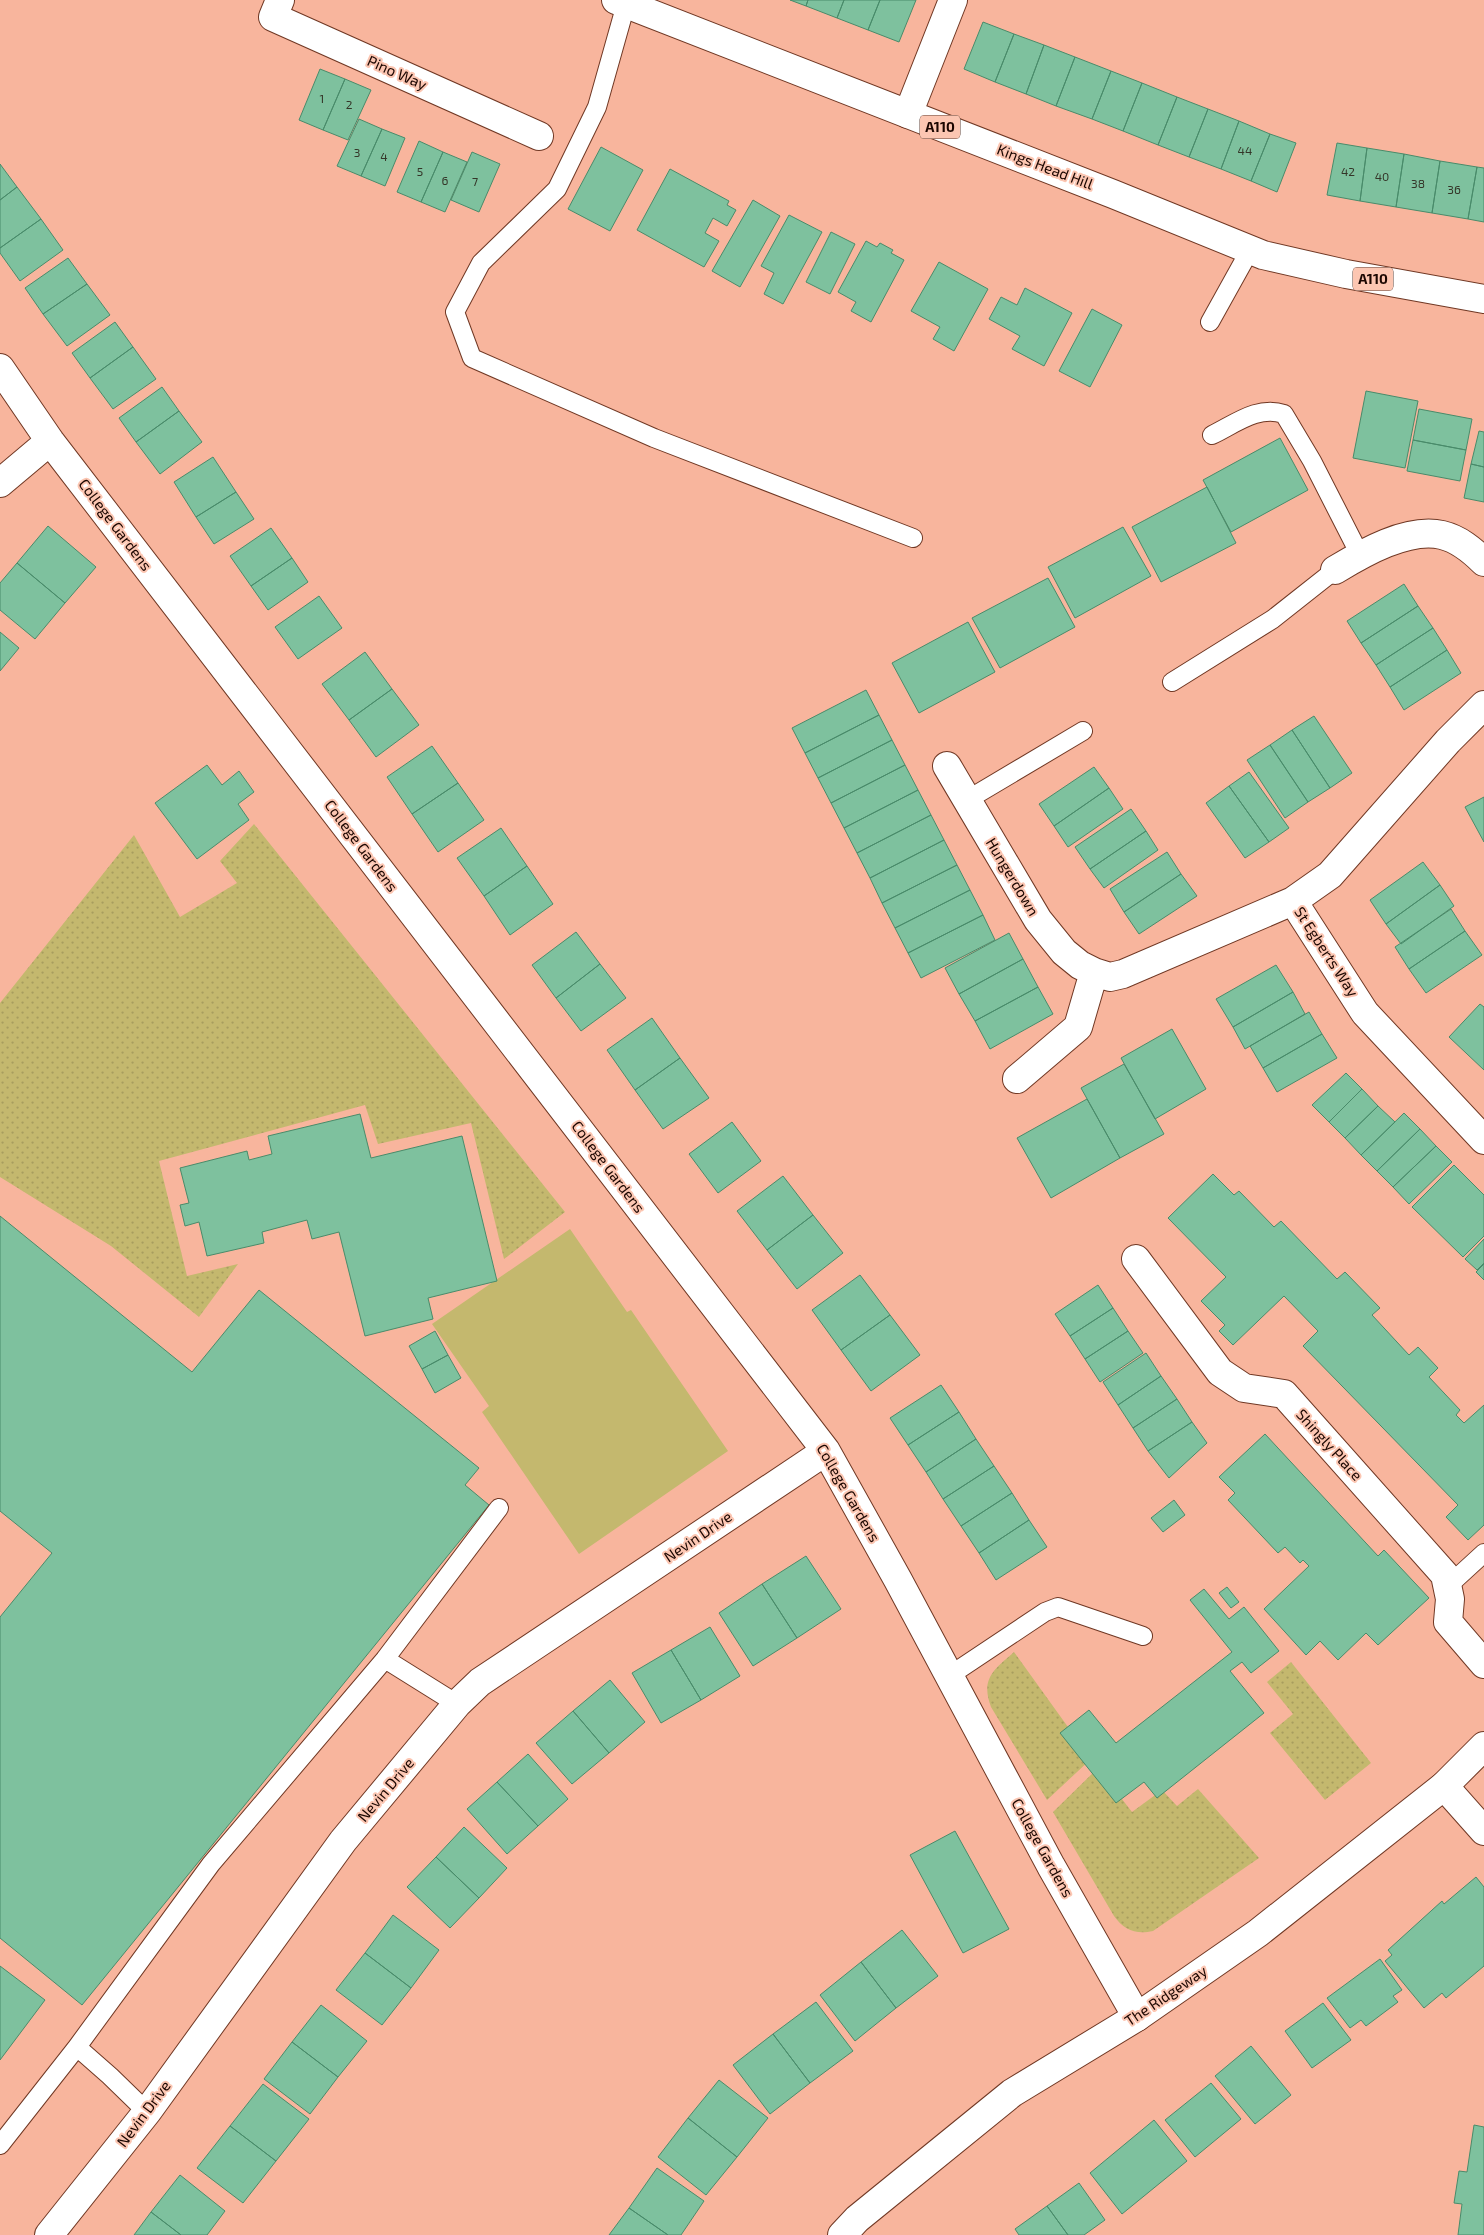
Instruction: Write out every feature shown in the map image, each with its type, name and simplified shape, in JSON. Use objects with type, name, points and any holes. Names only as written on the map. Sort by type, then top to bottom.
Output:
[{"type":"street","name":"Pino Way","points":[[280,0],[273,17],[539,136]]},
{"type":"street","points":[[908,114],[953,0]]},
{"type":"street","name":"Kings Head Hill","points":[[621,2],[1263,255],[1346,274],[1484,299]]},
{"type":"street","name":"College Gardens","points":[[0,368],[50,441],[826,1451],[898,1580],[1051,1866],[1137,2017]]},
{"type":"street","points":[[0,483],[50,441]]},
{"type":"street","points":[[1336,570],[1360,555],[1409,535],[1442,535],[1470,548],[1484,562]]},
{"type":"street","name":"St Egberts Way","points":[[1484,705],[1448,741],[1330,875],[1292,901],[1365,1013],[1484,1140]]},
{"type":"street","name":"Hungerdown","points":[[947,766],[1038,920],[1064,952],[1080,965],[1094,972],[1110,977],[1124,974],[1292,901]]},
{"type":"street","points":[[1016,1079],[1078,1027],[1094,972]]},
{"type":"street","name":"Shingly Place","points":[[1136,1259],[1220,1372],[1244,1388],[1284,1394],[1445,1575],[1450,1599],[1448,1622],[1484,1664]]},
{"type":"street","name":"Nevin Drive","points":[[49,2235],[147,2112],[342,1841],[457,1704],[480,1682],[826,1451]]},
{"type":"street","name":"The Ridgeway","points":[[842,2235],[857,2219],[1012,2093],[1137,2017],[1258,1933],[1444,1786],[1484,1746]]},
{"type":"street","points":[[1444,1786],[1484,1831]]},
{"type":"lane","points":[[621,2],[597,107],[557,189],[482,263],[455,312],[472,358],[654,438],[913,538]]},
{"type":"lane","points":[[1210,322],[1250,250]]},
{"type":"lane","points":[[1212,436],[1258,412],[1273,411],[1284,414],[1312,462],[1360,555]]},
{"type":"lane","points":[[1172,682],[1273,619],[1336,570]]},
{"type":"lane","points":[[967,800],[1083,731]]},
{"type":"lane","points":[[0,2145],[77,2047],[211,1864],[385,1659],[499,1508]]},
{"type":"lane","points":[[1448,1586],[1484,1553]]},
{"type":"lane","points":[[949,1676],[1045,1612],[1058,1607],[1143,1636]]},
{"type":"lane","points":[[385,1659],[457,1704]]},
{"type":"lane","points":[[77,2047],[147,2112]]},
{"type":"shaded area","points":[[254,824],[565,1212],[504,1259],[471,1123],[378,1144],[365,1105],[159,1161],[187,1276],[238,1264],[199,1317],[111,1246],[0,1177],[0,1003],[134,835],[180,917],[237,883],[220,861]]},
{"type":"shaded area","points":[[570,1229],[627,1312],[631,1310],[728,1451],[579,1554],[482,1412],[489,1406],[432,1324]]},
{"type":"shaded area","points":[[1014,1652],[1091,1759],[1047,1800],[991,1707],[988,1697],[988,1681],[991,1675]]},
{"type":"shaded area","points":[[1291,1662],[1371,1763],[1325,1800],[1270,1733],[1293,1714],[1267,1682]]},
{"type":"shaded area","points":[[1098,1768],[1132,1812],[1162,1790],[1177,1806],[1198,1789],[1259,1858],[1153,1931],[1136,1932],[1126,1928],[1114,1916],[1053,1812]]},
{"type":"building","points":[[790,0],[808,0],[806,6]]},
{"type":"building","points":[[808,0],[844,0],[837,18],[806,6]]},
{"type":"building","points":[[844,0],[880,0],[868,30],[837,18]]},
{"type":"building","points":[[880,0],[916,0],[899,42],[868,30]]},
{"type":"building","points":[[983,22],[1014,34],[995,82],[964,69]]},
{"type":"building","points":[[1014,34],[1044,45],[1026,94],[995,82]]},
{"type":"building","points":[[1044,45],[1075,57],[1056,106],[1026,94]]},
{"type":"building","points":[[1075,57],[1111,71],[1092,119],[1056,106]]},
{"type":"building","points":[[320,69],[345,79],[323,130],[299,120]]},
{"type":"building","points":[[1111,71],[1142,83],[1123,131],[1092,119]]},
{"type":"building","points":[[345,79],[371,90],[348,140],[323,130]]},
{"type":"building","points":[[1142,83],[1177,97],[1158,145],[1123,131]]},
{"type":"building","points":[[1177,97],[1208,109],[1189,157],[1158,145]]},
{"type":"building","points":[[1208,109],[1239,121],[1221,169],[1189,157]]},
{"type":"building","points":[[359,119],[382,129],[361,176],[337,166]]},
{"type":"building","points":[[1239,121],[1270,134],[1251,181],[1221,169]]},
{"type":"building","points":[[382,129],[405,138],[385,186],[361,176]]},
{"type":"building","points":[[1270,134],[1296,143],[1277,192],[1251,181]]},
{"type":"building","points":[[419,141],[443,152],[421,202],[397,192]]},
{"type":"building","points":[[1337,143],[1367,148],[1360,201],[1327,195]]},
{"type":"building","points":[[601,147],[643,170],[610,231],[568,209]]},
{"type":"building","points":[[1367,148],[1404,154],[1396,207],[1360,201]]},
{"type":"building","points":[[443,152],[467,162],[445,212],[421,202]]},
{"type":"building","points":[[472,152],[500,164],[479,212],[451,200]]},
{"type":"building","points":[[1404,154],[1440,161],[1432,213],[1396,207]]},
{"type":"building","points":[[1440,161],[1477,167],[1468,219],[1432,213]]},
{"type":"building","points":[[0,164],[17,187],[0,200]]},
{"type":"building","points":[[1477,167],[1484,168],[1484,222],[1468,219]]},
{"type":"building","points":[[670,169],[729,201],[727,205],[736,210],[727,226],[713,218],[705,233],[719,241],[704,267],[637,230]]},
{"type":"building","points":[[17,187],[41,219],[0,248],[0,200]]},
{"type":"building","points":[[753,200],[780,216],[740,287],[712,271]]},
{"type":"building","points":[[789,215],[822,232],[783,304],[764,294],[774,273],[761,266]]},
{"type":"building","points":[[41,219],[63,250],[20,281],[0,253],[0,248]]},
{"type":"building","points":[[831,232],[855,244],[830,294],[806,282]]},
{"type":"building","points":[[866,241],[877,247],[880,243],[893,250],[891,253],[904,260],[871,322],[851,311],[856,302],[838,292]]},
{"type":"building","points":[[68,258],[87,284],[43,314],[25,288]]},
{"type":"building","points":[[939,262],[988,289],[954,351],[933,339],[940,327],[911,311]]},
{"type":"building","points":[[87,284],[110,315],[67,346],[43,314]]},
{"type":"building","points":[[1025,288],[1072,313],[1044,366],[1012,349],[1020,336],[989,319],[1001,297],[1017,305]]},
{"type":"building","points":[[1092,309],[1122,325],[1090,387],[1059,371]]},
{"type":"building","points":[[115,322],[133,347],[90,378],[72,353]]},
{"type":"building","points":[[133,347],[156,379],[113,409],[90,378]]},
{"type":"building","points":[[162,387],[179,411],[136,442],[119,418]]},
{"type":"building","points":[[1366,391],[1418,401],[1405,468],[1353,458]]},
{"type":"building","points":[[1419,409],[1472,419],[1466,450],[1413,440]]},
{"type":"building","points":[[179,411],[202,442],[160,474],[136,442]]},
{"type":"building","points":[[1479,431],[1484,432],[1484,467],[1471,464]]},
{"type":"building","points":[[1280,438],[1308,490],[1231,532],[1203,480]]},
{"type":"building","points":[[1413,440],[1466,450],[1460,481],[1407,471]]},
{"type":"building","points":[[213,457],[236,492],[196,517],[174,482]]},
{"type":"building","points":[[1471,464],[1484,467],[1484,502],[1464,498]]},
{"type":"building","points":[[1207,487],[1236,543],[1161,582],[1132,527]]},
{"type":"building","points":[[236,492],[254,519],[214,544],[196,517]]},
{"type":"building","points":[[48,526],[96,567],[65,603],[17,563]]},
{"type":"building","points":[[1123,527],[1151,576],[1075,618],[1048,567]]},
{"type":"building","points":[[271,528],[292,558],[251,586],[230,556]]},
{"type":"building","points":[[292,558],[308,582],[268,610],[251,586]]},
{"type":"building","points":[[17,563],[65,603],[35,639],[0,610],[0,583]]},
{"type":"building","points":[[1048,578],[1075,627],[1000,668],[972,618]]},
{"type":"building","points":[[1404,584],[1418,606],[1361,643],[1347,621]]},
{"type":"building","points":[[319,596],[342,628],[298,659],[275,627]]},
{"type":"building","points":[[1418,606],[1433,628],[1376,665],[1361,643]]},
{"type":"building","points":[[968,622],[995,672],[919,713],[892,663]]},
{"type":"building","points":[[1433,628],[1447,650],[1390,687],[1376,665]]},
{"type":"building","points":[[0,632],[19,648],[0,671]]},
{"type":"building","points":[[1447,650],[1461,673],[1404,710],[1390,687]]},
{"type":"building","points":[[365,652],[392,689],[349,720],[322,684]]},
{"type":"building","points":[[392,689],[419,725],[376,757],[349,720]]},
{"type":"building","points":[[866,690],[879,715],[805,753],[792,728]]},
{"type":"building","points":[[879,715],[892,740],[818,778],[805,753]]},
{"type":"building","points":[[1314,716],[1352,773],[1330,788],[1292,730]]},
{"type":"building","points":[[1292,730],[1330,788],[1308,802],[1270,745]]},
{"type":"building","points":[[892,740],[905,765],[831,803],[818,778]]},
{"type":"building","points":[[1270,745],[1308,802],[1285,818],[1247,760]]},
{"type":"building","points":[[432,746],[458,783],[412,814],[387,777]]},
{"type":"building","points":[[207,765],[222,785],[239,771],[254,792],[238,804],[249,820],[197,859],[155,803]]},
{"type":"building","points":[[905,765],[918,790],[844,828],[831,803]]},
{"type":"building","points":[[1094,767],[1109,788],[1054,826],[1039,804]]},
{"type":"building","points":[[1249,772],[1289,828],[1269,842],[1229,786]]},
{"type":"building","points":[[458,783],[484,820],[438,852],[412,814]]},
{"type":"building","points":[[1229,786],[1269,842],[1245,858],[1206,803]]},
{"type":"building","points":[[1109,788],[1123,809],[1068,847],[1054,826]]},
{"type":"building","points":[[918,790],[931,815],[857,853],[844,828]]},
{"type":"building","points":[[1484,797],[1484,842],[1465,807]]},
{"type":"building","points":[[1131,809],[1146,831],[1090,869],[1075,847]]},
{"type":"building","points":[[931,815],[944,840],[870,878],[857,853]]},
{"type":"building","points":[[501,828],[527,866],[484,896],[457,858]]},
{"type":"building","points":[[1146,831],[1158,850],[1104,888],[1090,869]]},
{"type":"building","points":[[944,840],[957,865],[882,903],[870,878]]},
{"type":"building","points":[[1167,852],[1181,874],[1124,912],[1110,889]]},
{"type":"building","points":[[1423,862],[1440,885],[1386,924],[1370,900]]},
{"type":"building","points":[[957,865],[970,890],[895,928],[882,903]]},
{"type":"building","points":[[527,866],[553,904],[510,935],[484,896]]},
{"type":"building","points":[[1181,874],[1197,896],[1139,934],[1124,912]]},
{"type":"building","points":[[1440,885],[1454,906],[1401,944],[1386,924]]},
{"type":"building","points":[[970,890],[983,915],[908,953],[895,928]]},
{"type":"building","points":[[1451,909],[1465,931],[1409,969],[1395,947]]},
{"type":"building","points":[[983,915],[995,940],[921,978],[908,953]]},
{"type":"building","points":[[1465,931],[1482,955],[1426,993],[1409,969]]},
{"type":"building","points":[[576,932],[600,964],[556,998],[532,965]]},
{"type":"building","points":[[1009,933],[1023,959],[959,994],[945,968]]},
{"type":"building","points":[[1023,959],[1038,987],[975,1021],[959,994]]},
{"type":"building","points":[[600,964],[626,998],[581,1031],[556,998]]},
{"type":"building","points":[[1276,965],[1293,992],[1233,1027],[1216,999]]},
{"type":"building","points":[[1038,987],[1053,1014],[990,1049],[975,1021]]},
{"type":"building","points":[[1293,992],[1305,1014],[1245,1049],[1233,1027]]},
{"type":"building","points":[[1480,1004],[1484,1007],[1484,1070],[1449,1037]]},
{"type":"building","points":[[1309,1012],[1322,1034],[1263,1068],[1250,1046]]},
{"type":"building","points":[[652,1018],[680,1058],[635,1090],[607,1050]]},
{"type":"building","points":[[1172,1029],[1206,1089],[1155,1119],[1121,1058]]},
{"type":"building","points":[[1322,1034],[1337,1058],[1277,1092],[1263,1068]]},
{"type":"building","points":[[680,1058],[709,1098],[663,1129],[635,1090]]},
{"type":"building","points":[[1124,1064],[1164,1134],[1120,1158],[1081,1088]]},
{"type":"building","points":[[1346,1073],[1362,1089],[1329,1122],[1312,1105]]},
{"type":"building","points":[[1362,1089],[1378,1106],[1345,1138],[1329,1122]]},
{"type":"building","points":[[1087,1099],[1120,1158],[1051,1198],[1017,1138]]},
{"type":"building","points":[[1378,1106],[1395,1122],[1361,1155],[1345,1138]]},
{"type":"building","points":[[1404,1113],[1420,1129],[1377,1171],[1361,1155]]},
{"type":"building","points":[[360,1114],[371,1158],[462,1136],[497,1281],[428,1298],[433,1319],[365,1336],[339,1232],[312,1239],[307,1220],[262,1232],[264,1243],[207,1256],[199,1222],[185,1226],[180,1205],[189,1203],[180,1168],[247,1151],[249,1160],[272,1154],[268,1136]]},
{"type":"building","points":[[732,1122],[761,1161],[718,1193],[689,1154]]},
{"type":"building","points":[[1420,1129],[1436,1146],[1393,1187],[1377,1171]]},
{"type":"building","points":[[1436,1146],[1452,1162],[1409,1204],[1393,1187]]},
{"type":"building","points":[[1454,1165],[1484,1195],[1484,1236],[1463,1257],[1412,1207]]},
{"type":"building","points":[[1213,1174],[1234,1195],[1239,1191],[1274,1227],[1281,1221],[1337,1279],[1345,1272],[1380,1308],[1372,1315],[1409,1355],[1418,1347],[1438,1368],[1429,1377],[1460,1410],[1456,1415],[1464,1423],[1484,1405],[1484,1525],[1468,1540],[1446,1517],[1458,1505],[1303,1346],[1318,1331],[1284,1296],[1233,1345],[1219,1331],[1225,1325],[1201,1301],[1226,1277],[1168,1218]]},
{"type":"building","points":[[783,1176],[813,1215],[767,1250],[737,1211]]},
{"type":"building","points":[[813,1215],[843,1253],[797,1289],[767,1250]]},
{"type":"building","points":[[0,1216],[192,1372],[259,1290],[479,1468],[465,1485],[489,1505],[82,2005],[0,1938],[0,1617],[52,1553],[0,1511]]},
{"type":"building","points":[[1484,1239],[1484,1263],[1477,1270],[1465,1259]]},
{"type":"building","points":[[1484,1264],[1484,1280],[1476,1272]]},
{"type":"building","points":[[860,1275],[890,1315],[841,1350],[812,1310]]},
{"type":"building","points":[[1098,1285],[1113,1308],[1070,1336],[1055,1314]]},
{"type":"building","points":[[1113,1308],[1128,1331],[1085,1359],[1070,1336]]},
{"type":"building","points":[[890,1315],[920,1355],[871,1391],[841,1350]]},
{"type":"building","points":[[435,1331],[448,1355],[422,1369],[409,1346]]},
{"type":"building","points":[[1128,1331],[1143,1353],[1100,1382],[1085,1359]]},
{"type":"building","points":[[1146,1353],[1161,1376],[1118,1405],[1103,1382]]},
{"type":"building","points":[[448,1355],[461,1378],[435,1393],[422,1369]]},
{"type":"building","points":[[1161,1376],[1177,1399],[1133,1428],[1118,1405]]},
{"type":"building","points":[[941,1385],[959,1412],[908,1445],[890,1418]]},
{"type":"building","points":[[1177,1399],[1192,1422],[1148,1451],[1133,1428]]},
{"type":"building","points":[[959,1412],[976,1439],[926,1472],[908,1445]]},
{"type":"building","points":[[1192,1422],[1207,1443],[1169,1478],[1148,1451]]},
{"type":"building","points":[[1265,1434],[1378,1556],[1384,1550],[1429,1598],[1378,1645],[1366,1633],[1338,1660],[1320,1641],[1306,1655],[1264,1609],[1309,1566],[1303,1560],[1300,1563],[1285,1547],[1278,1553],[1228,1500],[1235,1493],[1219,1477]]},
{"type":"building","points":[[976,1439],[994,1466],[943,1499],[926,1472]]},
{"type":"building","points":[[994,1466],[1012,1493],[961,1526],[943,1499]]},
{"type":"building","points":[[1012,1493],[1029,1520],[979,1553],[961,1526]]},
{"type":"building","points":[[1174,1500],[1185,1515],[1163,1532],[1151,1518]]},
{"type":"building","points":[[1029,1520],[1047,1547],[996,1580],[979,1553]]},
{"type":"building","points":[[806,1556],[841,1609],[797,1638],[762,1584]]},
{"type":"building","points":[[762,1584],[797,1638],[753,1666],[719,1613]]},
{"type":"building","points":[[1227,1587],[1239,1602],[1231,1608],[1219,1593]]},
{"type":"building","points":[[1204,1589],[1229,1619],[1244,1607],[1279,1651],[1251,1673],[1242,1662],[1230,1671],[1264,1713],[1157,1798],[1144,1782],[1116,1803],[1060,1733],[1089,1710],[1116,1743],[1232,1652],[1190,1600]]},
{"type":"building","points":[[710,1627],[740,1676],[701,1700],[671,1650]]},
{"type":"building","points":[[671,1650],[701,1700],[661,1723],[632,1673]]},
{"type":"building","points":[[610,1680],[645,1722],[609,1753],[573,1711]]},
{"type":"building","points":[[573,1711],[609,1753],[572,1784],[536,1743]]},
{"type":"building","points":[[528,1754],[568,1799],[538,1826],[497,1782]]},
{"type":"building","points":[[497,1782],[538,1826],[507,1854],[467,1809]]},
{"type":"building","points":[[464,1827],[507,1868],[479,1898],[436,1857]]},
{"type":"building","points":[[955,1831],[1009,1929],[963,1953],[910,1855]]},
{"type":"building","points":[[436,1857],[479,1898],[450,1928],[407,1887]]},
{"type":"building","points":[[1476,1877],[1484,1887],[1484,1966],[1446,1998],[1442,1993],[1424,2008],[1385,1961],[1392,1955],[1388,1950],[1442,1901],[1444,1904]]},
{"type":"building","points":[[393,1915],[439,1950],[411,1988],[365,1953]]},
{"type":"building","points":[[902,1930],[938,1976],[896,2008],[861,1962]]},
{"type":"building","points":[[365,1953],[411,1988],[382,2025],[336,1990]]},
{"type":"building","points":[[1380,1959],[1402,1990],[1393,1996],[1398,2002],[1366,2026],[1361,2020],[1350,2028],[1327,1998]]},
{"type":"building","points":[[861,1962],[896,2008],[855,2041],[820,1995]]},
{"type":"building","points":[[0,1966],[45,2000],[0,2060]]},
{"type":"building","points":[[816,2002],[853,2051],[810,2083],[773,2034]]},
{"type":"building","points":[[1323,2003],[1351,2040],[1312,2068],[1285,2031]]},
{"type":"building","points":[[321,2005],[367,2041],[338,2077],[292,2042]]},
{"type":"building","points":[[773,2034],[810,2083],[770,2114],[733,2065]]},
{"type":"building","points":[[292,2042],[338,2077],[310,2114],[264,2079]]},
{"type":"building","points":[[1251,2046],[1291,2095],[1255,2124],[1215,2076]]},
{"type":"building","points":[[719,2080],[768,2118],[737,2157],[688,2118]]},
{"type":"building","points":[[1211,2083],[1241,2119],[1195,2157],[1165,2120]]},
{"type":"building","points":[[263,2084],[309,2119],[276,2161],[230,2126]]},
{"type":"building","points":[[688,2118],[737,2157],[706,2195],[658,2157]]},
{"type":"building","points":[[1154,2120],[1187,2161],[1122,2214],[1090,2173]]},
{"type":"building","points":[[1474,2125],[1484,2127],[1484,2235],[1458,2235],[1462,2204],[1454,2203],[1459,2171],[1467,2172]]},
{"type":"building","points":[[230,2126],[276,2161],[243,2203],[197,2168]]},
{"type":"building","points":[[657,2168],[704,2201],[681,2235],[668,2235],[629,2208]]},
{"type":"building","points":[[180,2175],[225,2211],[207,2235],[181,2235],[151,2212]]},
{"type":"building","points":[[1079,2183],[1105,2220],[1084,2235],[1068,2235],[1047,2206]]},
{"type":"building","points":[[1047,2206],[1068,2235],[1019,2235],[1015,2229]]},
{"type":"building","points":[[629,2208],[668,2235],[609,2235]]},
{"type":"building","points":[[151,2212],[181,2235],[134,2235]]}]
